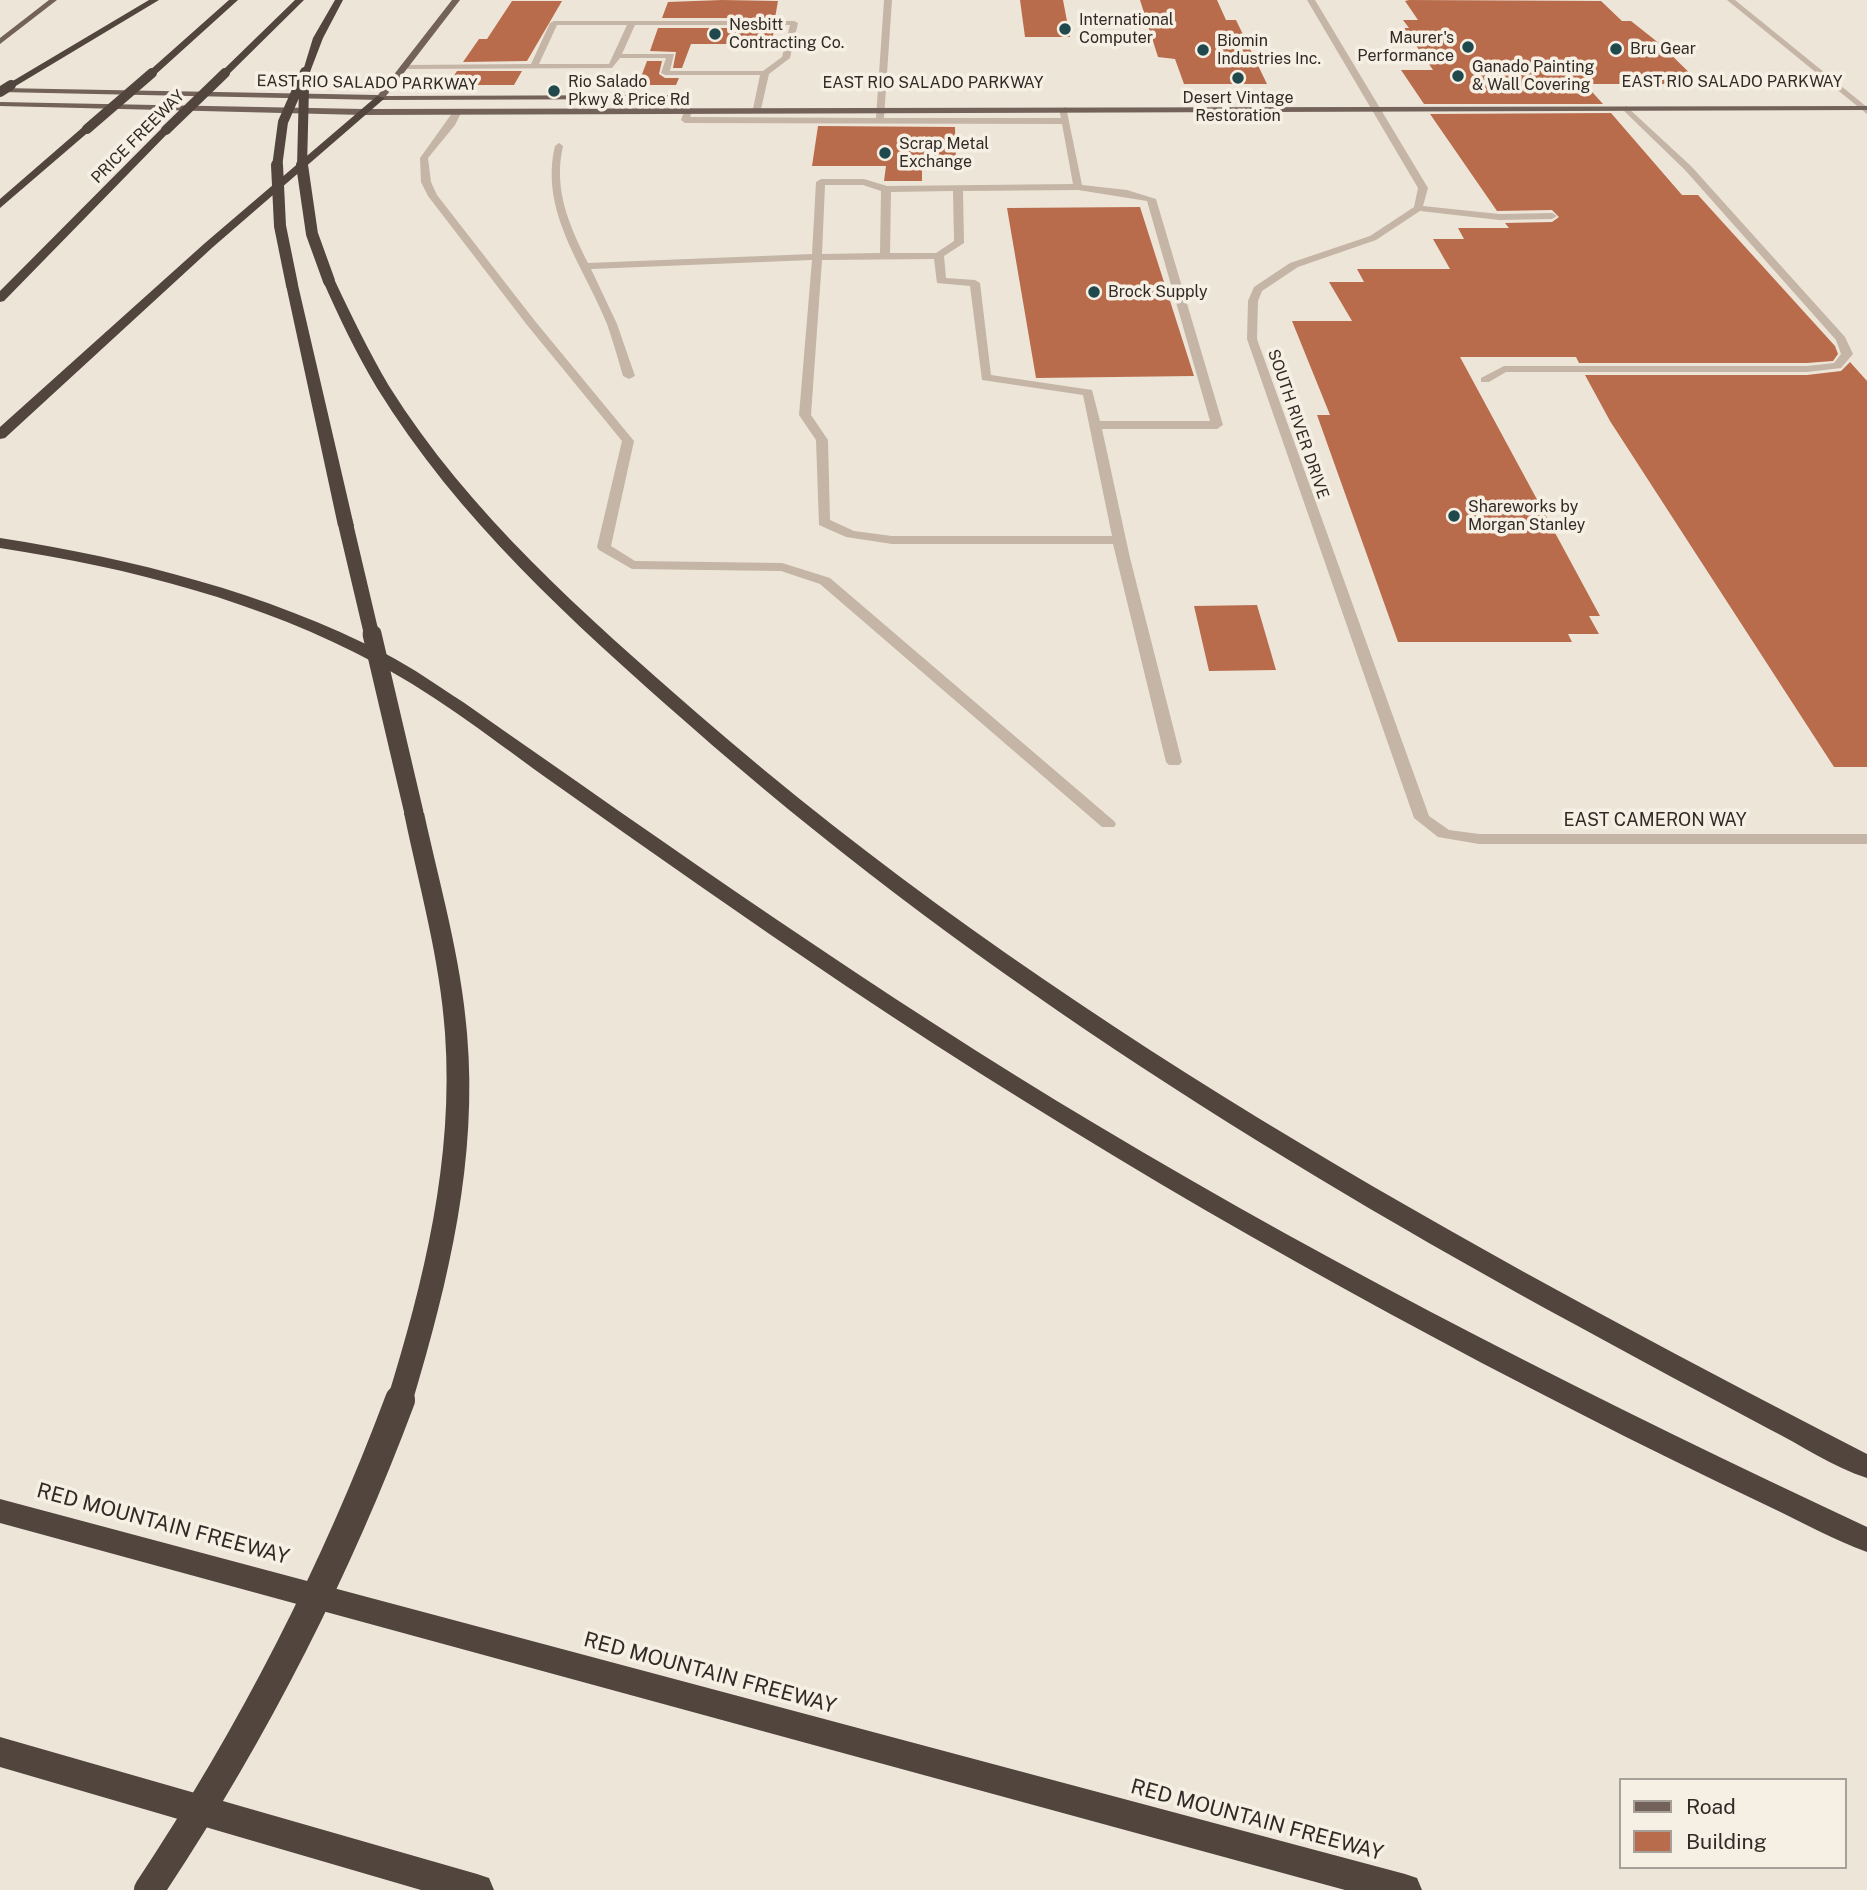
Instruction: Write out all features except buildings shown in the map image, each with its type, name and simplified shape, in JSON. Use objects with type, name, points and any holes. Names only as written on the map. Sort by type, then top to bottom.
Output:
[{"type":"highway","points":[[0,91],[155,0]]},
{"type":"highway","name":"PRICE FREEWAY","points":[[0,205],[234,0]]},
{"type":"highway","name":"PRICE FREEWAY","points":[[0,298],[166,130],[300,0]]},
{"type":"highway","points":[[149,1890],[231,1758],[322,1590],[363,1497],[400,1400],[417,1346],[448,1206],[457,1116],[457,1047],[451,989],[414,813],[292,285],[280,213],[279,161],[283,124],[318,38],[339,0]]},
{"type":"highway","points":[[306,68],[300,136],[302,184],[314,238],[329,281],[352,331],[396,404],[456,484],[590,627],[657,689],[714,739],[873,867],[1077,1013],[1341,1180],[1503,1274],[1675,1368],[1867,1467]]},
{"type":"highway","points":[[0,435],[209,245],[380,98]]},
{"type":"highway","points":[[0,543],[105,561],[181,580],[263,607],[383,660],[457,706],[895,1009],[1158,1173],[1463,1341],[1672,1447],[1867,1540]]},
{"type":"highway","name":"RED MOUNTAIN FREEWAY","points":[[0,1511],[1405,1890]]},
{"type":"highway","points":[[0,1752],[477,1890]]},
{"type":"main road","points":[[0,42],[53,0]]},
{"type":"main road","points":[[380,98],[456,0]]},
{"type":"main road","name":"EAST RIO SALADO PARKWAY","points":[[0,91],[380,98],[680,97]]},
{"type":"main road","points":[[1356,96],[1367,96]]},
{"type":"main road","points":[[747,97],[773,97]]},
{"type":"main road","name":"EAST RIO SALADO PARKWAY","points":[[868,97],[895,97]]},
{"type":"main road","name":"EAST RIO SALADO PARKWAY","points":[[1839,97],[1867,97]]},
{"type":"main road","name":"EAST RIO SALADO PARKWAY","points":[[0,104],[363,112],[881,109],[1063,115],[1376,102],[1626,108],[1866,109]]},
{"type":"street","points":[[880,120],[888,0]]},
{"type":"street","points":[[1311,0],[1367,96],[1376,102],[1412,166],[1423,188],[1418,208],[1499,217],[1552,216]]},
{"type":"street","points":[[1731,0],[1866,109]]},
{"type":"street","points":[[534,66],[554,23],[794,23],[786,58],[765,73],[665,73],[671,56],[617,56]]},
{"type":"street","points":[[404,66],[612,66],[632,23]]},
{"type":"street","points":[[757,109],[765,73]]},
{"type":"street","points":[[1485,380],[1504,369],[1807,369],[1837,366],[1847,354],[1841,339],[1741,225],[1688,167],[1626,108]]},
{"type":"street","points":[[689,109],[685,120],[880,120],[1063,115],[1077,187]]},
{"type":"street","points":[[458,111],[452,123],[424,158],[426,182],[433,196],[531,323],[628,441],[604,547],[632,565],[782,567],[825,581],[1108,824]]},
{"type":"street","points":[[559,146],[552,177],[568,231],[612,324],[629,376]]},
{"type":"street","points":[[1095,425],[1217,425],[1151,199],[1077,187],[886,189],[864,182],[821,182],[805,415],[822,440],[824,522],[851,534],[892,540],[1119,540]]},
{"type":"street","points":[[958,188],[959,243],[942,249],[938,256],[941,281],[975,283],[986,378],[1088,391],[1119,540],[1174,762]]},
{"type":"street","points":[[886,189],[886,256]]},
{"type":"street","name":"SOUTH RIVER DRIVE","points":[[1418,208],[1373,238],[1294,265],[1258,289],[1253,300],[1252,339],[1422,818],[1444,834]]},
{"type":"street","points":[[585,266],[817,257],[938,256]]},
{"type":"street","name":"EAST CAMERON WAY","points":[[1444,834],[1479,839],[1867,839]]},
{"type":"place","name":"International Computer","points":[[1065,29]]},
{"type":"place","name":"Nesbitt Contracting Co.","points":[[715,34]]},
{"type":"place","name":"Maurer's Performance","points":[[1468,47]]},
{"type":"place","name":"Bru Gear","points":[[1616,49]]},
{"type":"place","name":"Biomin Industries Inc.","points":[[1203,50]]},
{"type":"place","name":"Ganado Painting & Wall Covering","points":[[1458,76]]},
{"type":"place","name":"Desert Vintage Restoration","points":[[1238,78]]},
{"type":"place","name":"Rio Salado Pkwy & Price Rd","points":[[554,91]]},
{"type":"place","name":"Scrap Metal Exchange","points":[[885,153]]},
{"type":"place","name":"Brock Supply","points":[[1094,292]]},
{"type":"place","name":"Shareworks by Morgan Stanley","points":[[1454,516]]}]
